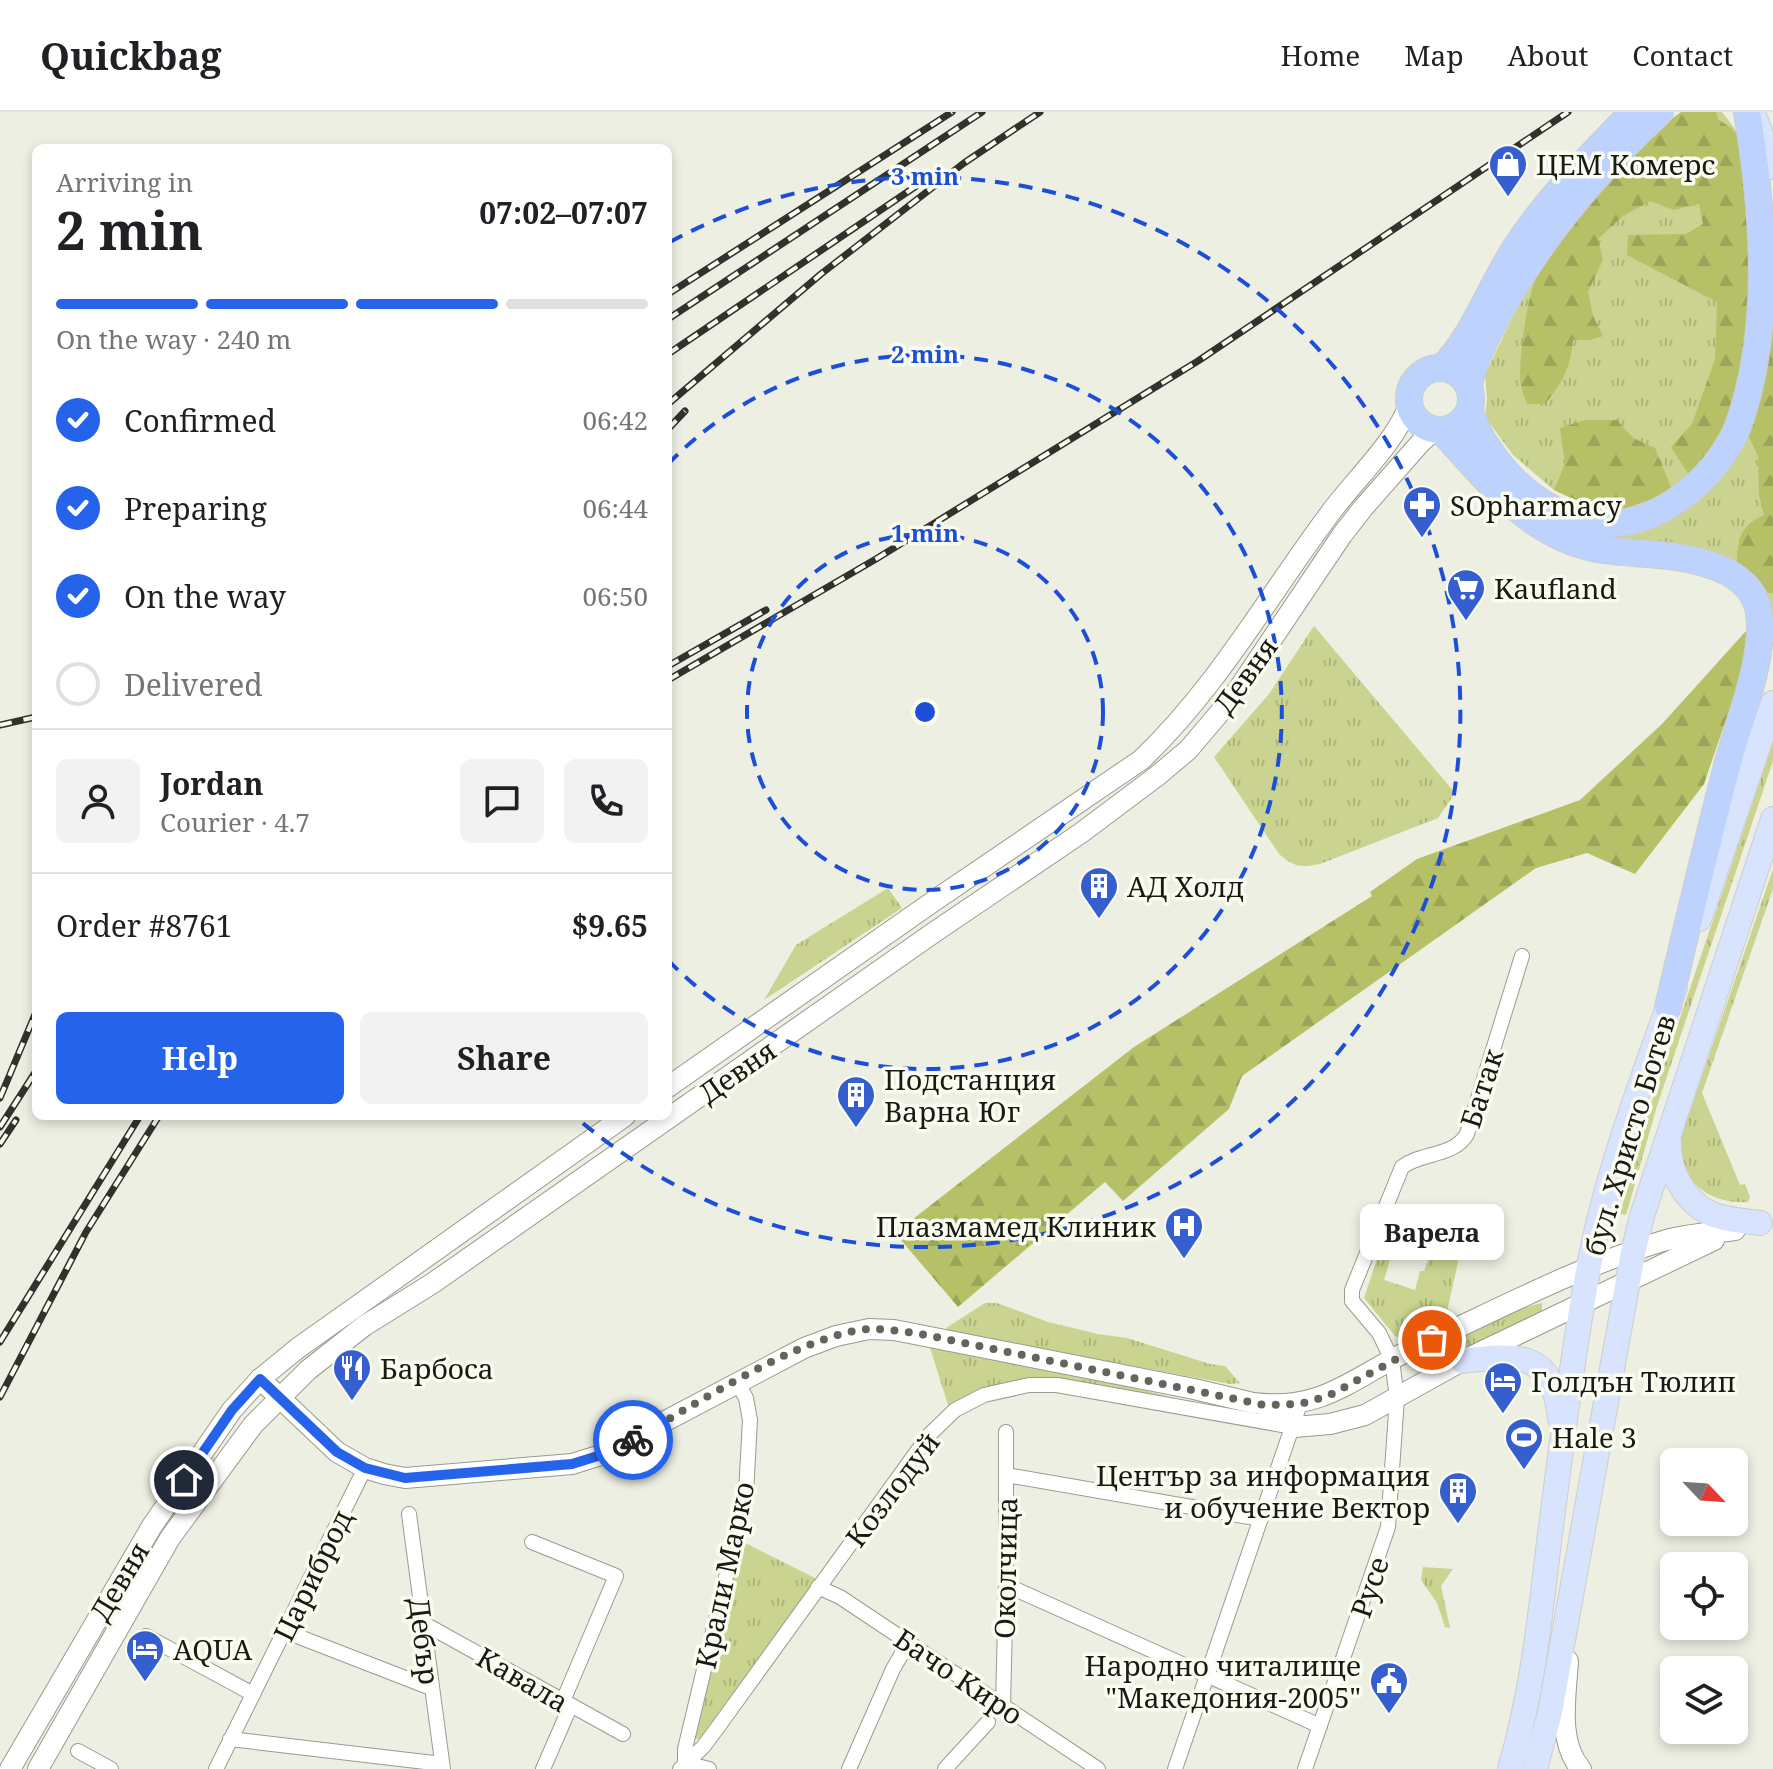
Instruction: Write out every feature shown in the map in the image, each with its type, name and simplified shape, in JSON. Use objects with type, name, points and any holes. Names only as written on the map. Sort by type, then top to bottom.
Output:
[{"type":"highway","points":[[1442,368],[1462,341],[1519,242],[1577,171],[1633,112]]},
{"type":"highway","points":[[1438,430],[1457,426],[1469,399],[1471,373],[1481,348],[1531,260],[1575,203],[1660,112]]},
{"type":"highway","points":[[1668,1007],[1727,763],[1756,662],[1760,630],[1758,606],[1739,578],[1714,566],[1581,545],[1540,527],[1503,499],[1438,430],[1419,422],[1409,404],[1413,384],[1426,371],[1442,368],[1460,374],[1476,431],[1508,474],[1534,497],[1576,518],[1595,523],[1646,515],[1674,501],[1701,480],[1726,448],[1745,408],[1761,323],[1764,253],[1750,112]]},
{"type":"main road","points":[[1750,112],[1773,167]]},
{"type":"main road","name":"Девня","points":[[672,1084],[1141,760],[1171,732],[1218,673],[1331,511],[1402,422],[1409,404]]},
{"type":"main road","name":"Девня","points":[[672,1116],[1081,833],[1188,750],[1233,697],[1342,535],[1372,498],[1438,430]]},
{"type":"main road","name":"бул. Христо Ботев","points":[[1510,1769],[1528,1703],[1589,1267],[1611,1177],[1773,703]]},
{"type":"main road","name":"бул. Христо Ботев","points":[[1535,1769],[1550,1712],[1633,1253],[1773,819]]},
{"type":"main road","name":"Девня","points":[[10,1769],[152,1526],[232,1410],[260,1379],[310,1339],[619,1120]]},
{"type":"main road","name":"Девня","points":[[38,1769],[170,1538],[253,1425],[279,1398],[308,1370],[364,1326],[433,1283],[666,1120]]},
{"type":"main road","points":[[1669,1135],[1670,1167],[1695,1203],[1727,1219],[1767,1220]]},
{"type":"main road","points":[[1264,1405],[1294,1427],[1330,1424],[1365,1415],[1462,1361],[1735,1230],[1767,1220]]},
{"type":"main road","points":[[260,1379],[337,1452],[365,1468],[405,1478],[572,1464],[601,1455],[804,1348],[836,1336],[869,1329],[894,1330],[1264,1405],[1300,1404],[1328,1396],[1392,1360],[1589,1267],[1664,1241],[1735,1230]]},
{"type":"main road","points":[[1462,1361],[1505,1355],[1543,1370],[1557,1394],[1562,1445]]},
{"type":"main road","points":[[1570,1606],[1566,1717],[1577,1764]]},
{"type":"street","name":"Батак","points":[[1397,1398],[1392,1360],[1379,1333],[1352,1301],[1352,1290],[1402,1167],[1410,1161],[1456,1147],[1465,1140],[1522,956]]},
{"type":"street","name":"Крали Марко","points":[[683,1767],[746,1493],[750,1420],[746,1398],[737,1382]]},
{"type":"street","name":"Козлодуй","points":[[683,1767],[718,1727],[929,1435],[955,1410],[984,1395],[1029,1385],[1057,1385],[1294,1427]]},
{"type":"street","name":"Русе","points":[[1305,1769],[1388,1527],[1397,1398]]},
{"type":"street","points":[[1175,1769],[1300,1404]]},
{"type":"street","name":"Околчица","points":[[1003,1705],[1006,1432]]},
{"type":"street","name":"Цариброд","points":[[216,1769],[365,1468]]},
{"type":"street","points":[[1006,1475],[1261,1519]]},
{"type":"street","name":"Дебър","points":[[409,1514],[442,1767]]},
{"type":"street","points":[[532,1542],[616,1576],[543,1769]]},
{"type":"street","points":[[1006,1585],[1320,1726]]},
{"type":"street","name":"Бачо Киро","points":[[818,1587],[840,1597],[1098,1769]]},
{"type":"street","name":"Кавала","points":[[423,1623],[623,1734]]},
{"type":"street","points":[[284,1631],[431,1688]]},
{"type":"street","points":[[146,1636],[253,1694]]},
{"type":"street","points":[[849,1769],[893,1669],[908,1643]]},
{"type":"street","points":[[945,1769],[988,1722]]},
{"type":"street","points":[[230,1739],[442,1767]]},
{"type":"street","points":[[78,1751],[111,1769]]},
{"type":"street","points":[[683,1767],[709,1769]]},
{"type":"green space","points":[[1681,112],[1722,112],[1747,145],[1707,459],[1672,490],[1598,510],[1554,490],[1513,455],[1485,417],[1485,375],[1548,253]]},
{"type":"green space","points":[[1681,112],[1716,112],[1718,119],[1747,145],[1752,321],[1730,422],[1707,459],[1689,475],[1671,447],[1692,424],[1715,359],[1717,302],[1627,255],[1628,235],[1686,234],[1703,224],[1699,204],[1674,210],[1650,201],[1623,216],[1598,239],[1603,260],[1588,292],[1593,316],[1603,336],[1573,340],[1565,374],[1545,404],[1527,404],[1520,375],[1527,311],[1542,264],[1626,161]]},
{"type":"green space","points":[[1773,260],[1773,614],[1766,612],[1759,593],[1601,541],[1571,524],[1676,512]]},
{"type":"green space","points":[[1773,277],[1773,593],[1759,593],[1737,570],[1737,552],[1740,537],[1748,525],[1764,515],[1759,495],[1758,456],[1745,429]]},
{"type":"green space","points":[[1585,420],[1617,420],[1633,438],[1655,448],[1672,490],[1637,505],[1613,510],[1588,505],[1554,490],[1565,464],[1560,428]]},
{"type":"green space","points":[[1314,626],[1455,793],[1438,818],[1320,864],[1302,866],[1279,854],[1214,757],[1269,694]]},
{"type":"green space","points":[[1746,631],[1745,664],[1704,784],[1635,874],[1587,853],[1536,868],[1242,1076],[1229,1109],[1123,1201],[1105,1182],[958,1307],[895,1233],[1134,1047],[1372,896],[1370,892],[1417,859],[1580,800],[1662,724]]},
{"type":"green space","points":[[1773,742],[1773,761],[1657,1106],[1626,1215],[1620,1214],[1651,1104]]},
{"type":"green space","points":[[1773,869],[1773,889],[1702,1093],[1740,1185],[1745,1184],[1750,1197],[1748,1202],[1734,1202],[1708,1194],[1689,1177],[1683,1165],[1681,1137]]},
{"type":"green space","points":[[888,888],[902,908],[764,1000],[796,945]]},
{"type":"green space","points":[[1388,1226],[1397,1228],[1384,1280],[1415,1290],[1420,1271],[1424,1271],[1429,1258],[1421,1255],[1422,1252],[1445,1260],[1447,1255],[1459,1258],[1446,1316],[1402,1338],[1395,1336],[1364,1298]]},
{"type":"green space","points":[[985,1303],[997,1303],[1048,1322],[1127,1338],[1225,1366],[1240,1383],[1230,1384],[950,1332],[946,1328]]},
{"type":"green space","points":[[1542,1303],[1542,1313],[1421,1371],[1416,1362],[1518,1309]]},
{"type":"green space","points":[[926,1335],[1178,1399],[1180,1407],[1057,1385],[949,1408]]},
{"type":"green space","points":[[741,1541],[817,1579],[700,1738],[693,1740]]},
{"type":"green space","points":[[1423,1567],[1453,1569],[1441,1586],[1450,1628],[1445,1627],[1437,1603],[1421,1580]]},
{"type":"railway","points":[[672,291],[952,112]]},
{"type":"railway","points":[[672,316],[982,112]]},
{"type":"railway","points":[[672,401],[821,274],[964,163],[1040,112]]},
{"type":"railway","points":[[672,678],[876,559],[1198,361],[1568,112]]},
{"type":"railway","points":[[672,351],[931,176]]},
{"type":"railway","points":[[672,425],[685,411]]},
{"type":"railway","points":[[672,664],[766,610]]},
{"type":"railway","points":[[0,725],[32,718]]},
{"type":"railway","points":[[0,1098],[32,1022]]},
{"type":"railway","points":[[0,1127],[32,1077]]},
{"type":"railway","points":[[0,1144],[16,1120]]},
{"type":"railway","points":[[0,1342],[138,1120]]},
{"type":"railway","points":[[0,1397],[86,1232],[156,1120]]},
{"type":"way so far","points":[[633,1440],[804,1348],[836,1336],[869,1329],[926,1335],[1264,1405],[1300,1404],[1328,1396],[1432,1340]]},
{"type":"place","name":"ЦЕМ Комерс","points":[[1508,198]]},
{"type":"place","name":"SOpharmacy","points":[[1422,539]]},
{"type":"place","name":"Kaufland","points":[[1466,622]]},
{"type":"place","name":"АД Холд","points":[[1099,920]]},
{"type":"place","name":"Подстанция Варна Юг","points":[[856,1129]]},
{"type":"place","name":"Плазмамед Клиник","points":[[1184,1260]]},
{"type":"place","name":"Варела","points":[[1432,1340]]},
{"type":"place","name":"Барбоса","points":[[352,1402]]},
{"type":"place","name":"Голдън Тюлип","points":[[1503,1415]]},
{"type":"place","name":"Hale 3","points":[[1524,1471]]},
{"type":"place","name":"Център за информация и обучение Вектор","points":[[1458,1525]]},
{"type":"place","name":"AQUA","points":[[145,1683]]},
{"type":"place","name":"Народно читалище \"Македония-2005\"","points":[[1389,1715]]},
{"type":"route","points":[[184,1480],[232,1410],[260,1379],[337,1452],[365,1468],[405,1478],[572,1464],[633,1440]]}]
